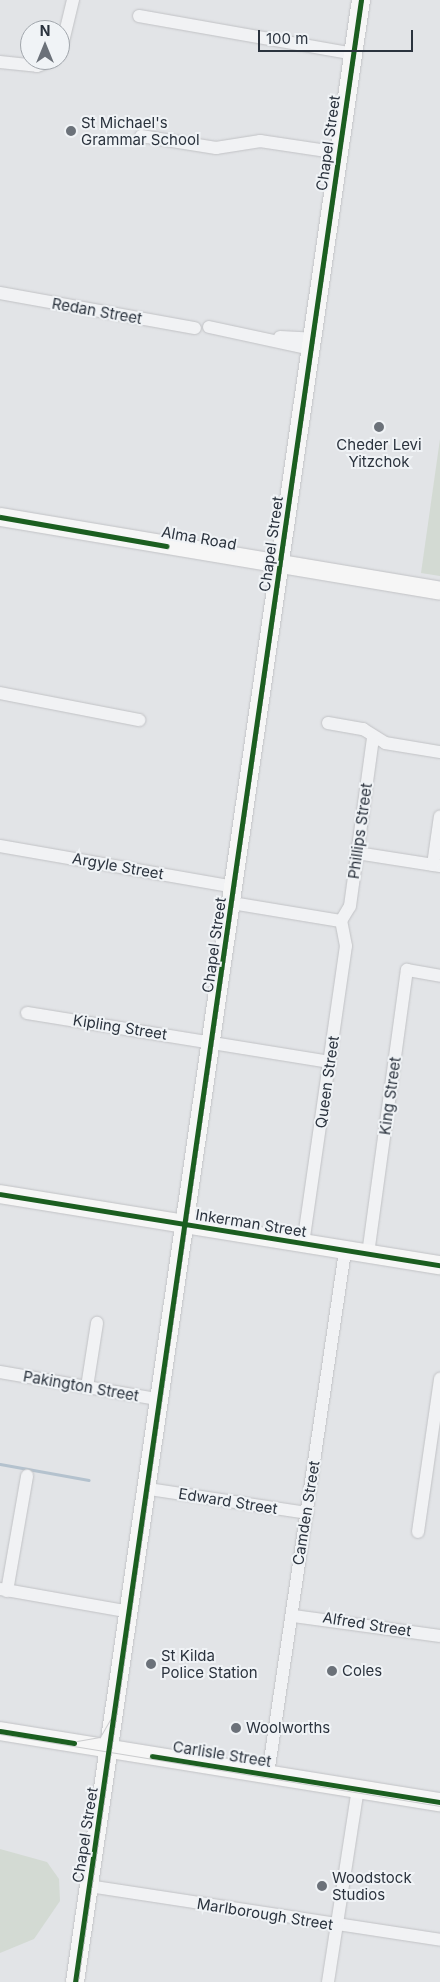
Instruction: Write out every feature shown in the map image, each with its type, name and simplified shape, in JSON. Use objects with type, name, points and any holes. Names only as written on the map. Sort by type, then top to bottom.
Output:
[{"type":"street","points":[[68,20],[73,0]]},
{"type":"street","name":"Chapel Street","points":[[76,1982],[150,1489],[361,0]]},
{"type":"street","points":[[139,16],[354,54]]},
{"type":"street","points":[[0,62],[20,64]]},
{"type":"street","points":[[142,136],[216,148],[260,141],[340,153]]},
{"type":"street","name":"Redan Street","points":[[0,293],[195,328]]},
{"type":"street","points":[[209,327],[313,344]]},
{"type":"street","name":"Alma Road","points":[[0,517],[440,591]]},
{"type":"street","points":[[0,693],[139,720]]},
{"type":"street","points":[[328,723],[363,729],[373,737],[440,752]]},
{"type":"street","name":"Phillips Street","points":[[341,921],[348,913],[373,737]]},
{"type":"street","points":[[357,853],[436,866],[440,816]]},
{"type":"street","name":"Argyle Street","points":[[0,846],[234,895],[341,921]]},
{"type":"street","name":"Queen Street","points":[[303,1244],[346,946],[341,921]]},
{"type":"street","name":"King Street","points":[[368,1254],[407,970],[440,976]]},
{"type":"street","name":"Kipling Street","points":[[27,1013],[330,1062]]},
{"type":"street","name":"Inkerman Street","points":[[0,1194],[186,1226],[440,1266]]},
{"type":"street","name":"Camden Street","points":[[268,1774],[294,1616],[292,1605],[345,1250]]},
{"type":"street","points":[[87,1387],[97,1323]]},
{"type":"street","name":"Pakington Street","points":[[0,1372],[162,1400]]},
{"type":"street","points":[[418,1532],[440,1378]]},
{"type":"street","points":[[27,1476],[4,1590],[131,1612]]},
{"type":"street","name":"Edward Street","points":[[150,1489],[307,1513]]},
{"type":"street","name":"Alfred Street","points":[[294,1616],[440,1636]]},
{"type":"street","name":"Carlisle Street","points":[[0,1731],[440,1802]]},
{"type":"street","points":[[328,1982],[358,1789]]},
{"type":"street","name":"Marlborough Street","points":[[89,1886],[440,1940]]},
{"type":"shaded area","points":[[440,439],[440,576],[421,573]]},
{"type":"shaded area","points":[[0,1849],[47,1862],[59,1879],[60,1901],[34,1939],[0,1953]]},
{"type":"waterway","points":[[0,1464],[89,1480]]},
{"type":"tram line","points":[[78,1982],[363,0]]},
{"type":"tram line","points":[[77,1741],[100,1737],[114,1713]]},
{"type":"tram line","points":[[0,1734],[440,1806]]},
{"type":"cycle path","points":[[75,1982],[361,0]]},
{"type":"cycle path","points":[[0,517],[166,546]]},
{"type":"cycle path","points":[[0,1194],[440,1265]]},
{"type":"cycle path","points":[[0,1731],[74,1743]]},
{"type":"cycle path","points":[[152,1756],[440,1802]]},
{"type":"place","name":"St Michael's Grammar School","points":[[71,131]]},
{"type":"place","name":"Cheder Levi Yitzchok","points":[[379,427]]},
{"type":"place","name":"St Kilda Police Station","points":[[151,1664]]},
{"type":"place","name":"Coles","points":[[332,1671]]},
{"type":"place","name":"Woolworths","points":[[236,1728]]},
{"type":"place","name":"Woodstock Studios","points":[[322,1886]]}]
